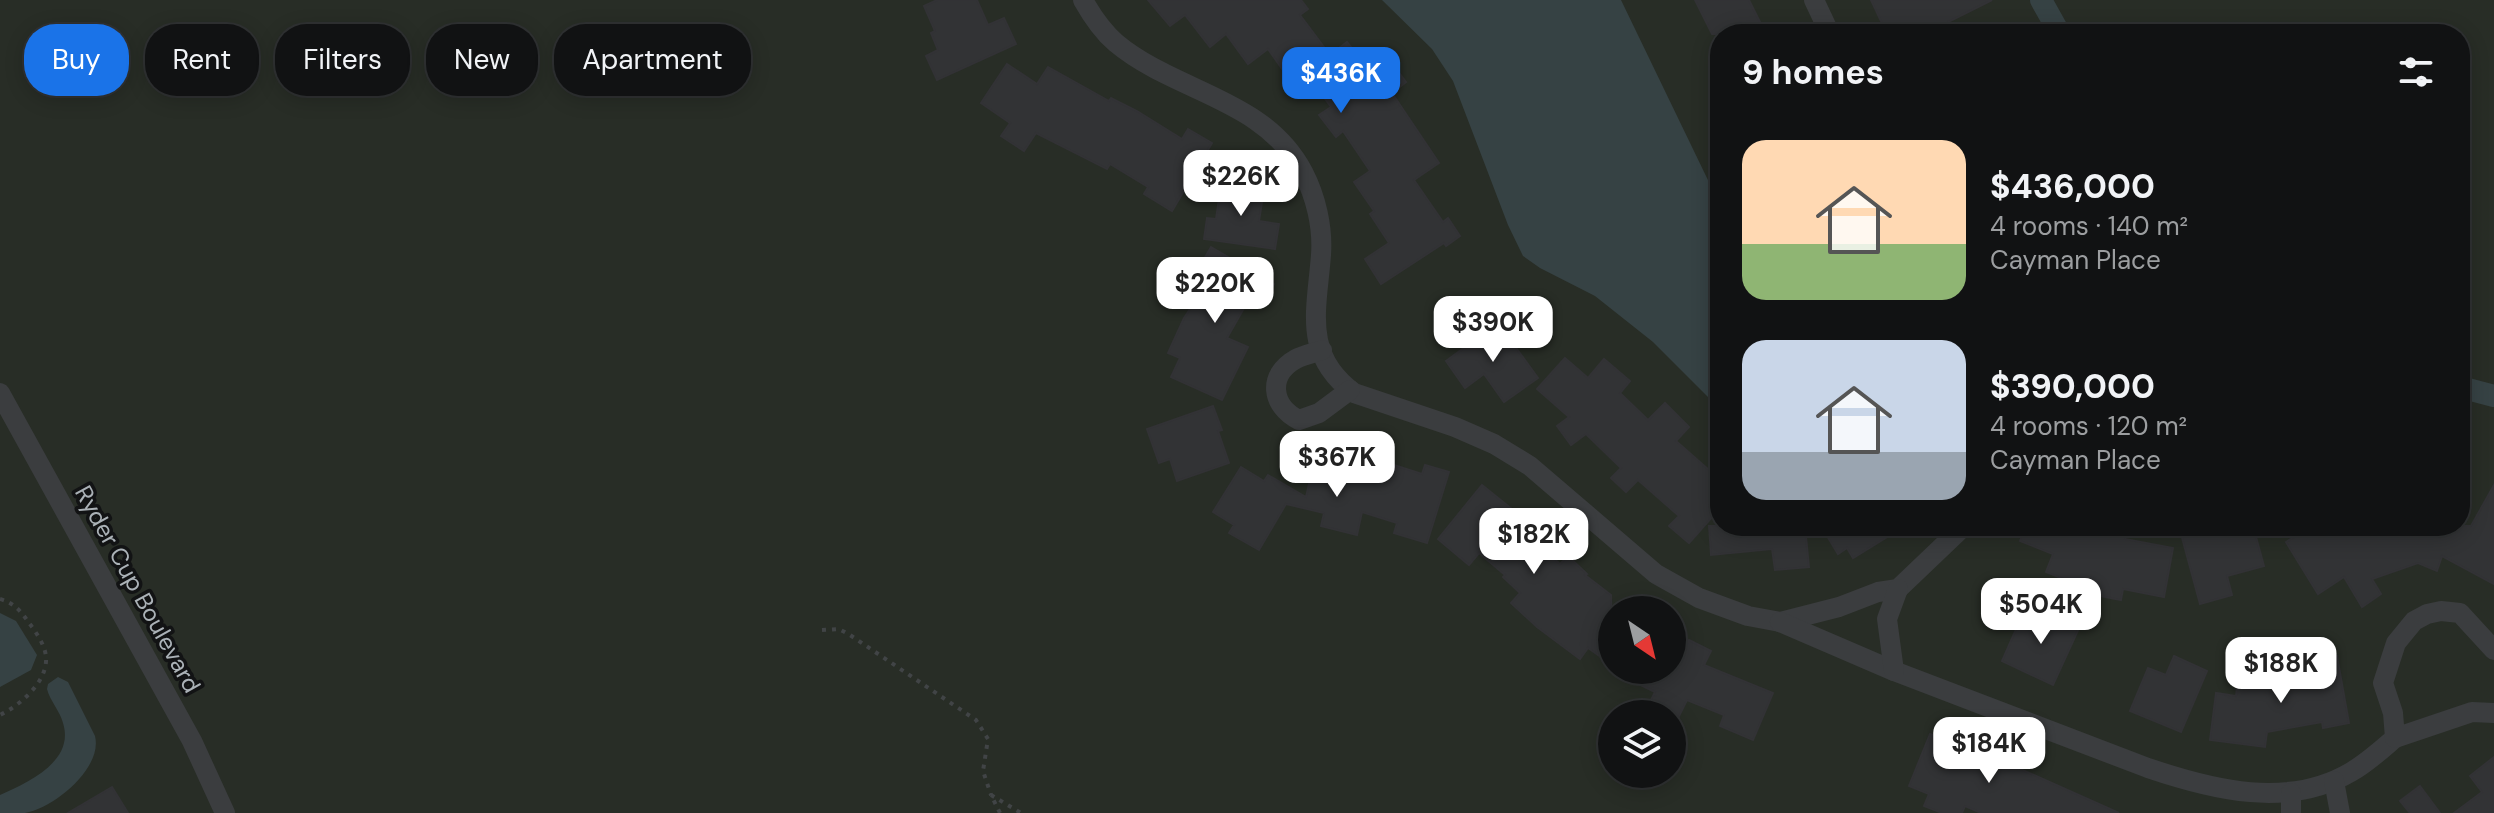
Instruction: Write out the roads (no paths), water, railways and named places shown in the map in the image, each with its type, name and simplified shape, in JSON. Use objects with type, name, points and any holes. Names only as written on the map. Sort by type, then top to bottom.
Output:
[{"type":"street","points":[[1083,0],[1103,30],[1128,52],[1245,111],[1268,129],[1294,158],[1310,188],[1319,220],[1321,254],[1314,313],[1322,350],[1332,373],[1350,390],[1455,427],[1494,444],[1530,466],[1656,574],[1699,598],[1748,616],[1780,622],[1894,671],[2190,782],[2291,803],[2366,762],[2395,738],[2472,712],[2494,713]]},
{"type":"street","points":[[1814,0],[1825,24]]},
{"type":"street","points":[[1322,350],[1295,359],[1283,370],[1275,384],[1277,399],[1286,414],[1299,420],[1319,413],[1350,390]]},
{"type":"street","name":"Ryder Cup Boulevard","points":[[0,393],[192,741],[225,813]]},
{"type":"street","points":[[1894,671],[1887,619],[1898,589],[1954,536]]},
{"type":"street","points":[[1780,622],[1839,607],[1878,592],[1898,589]]},
{"type":"street","points":[[2395,738],[2393,713],[2383,683],[2396,643],[2414,621],[2441,611],[2460,613],[2494,650]]},
{"type":"street","points":[[2334,781],[2340,813]]},
{"type":"waterway","points":[[2041,0],[2054,24]]},
{"type":"waterway","points":[[2470,390],[2494,396]]}]
